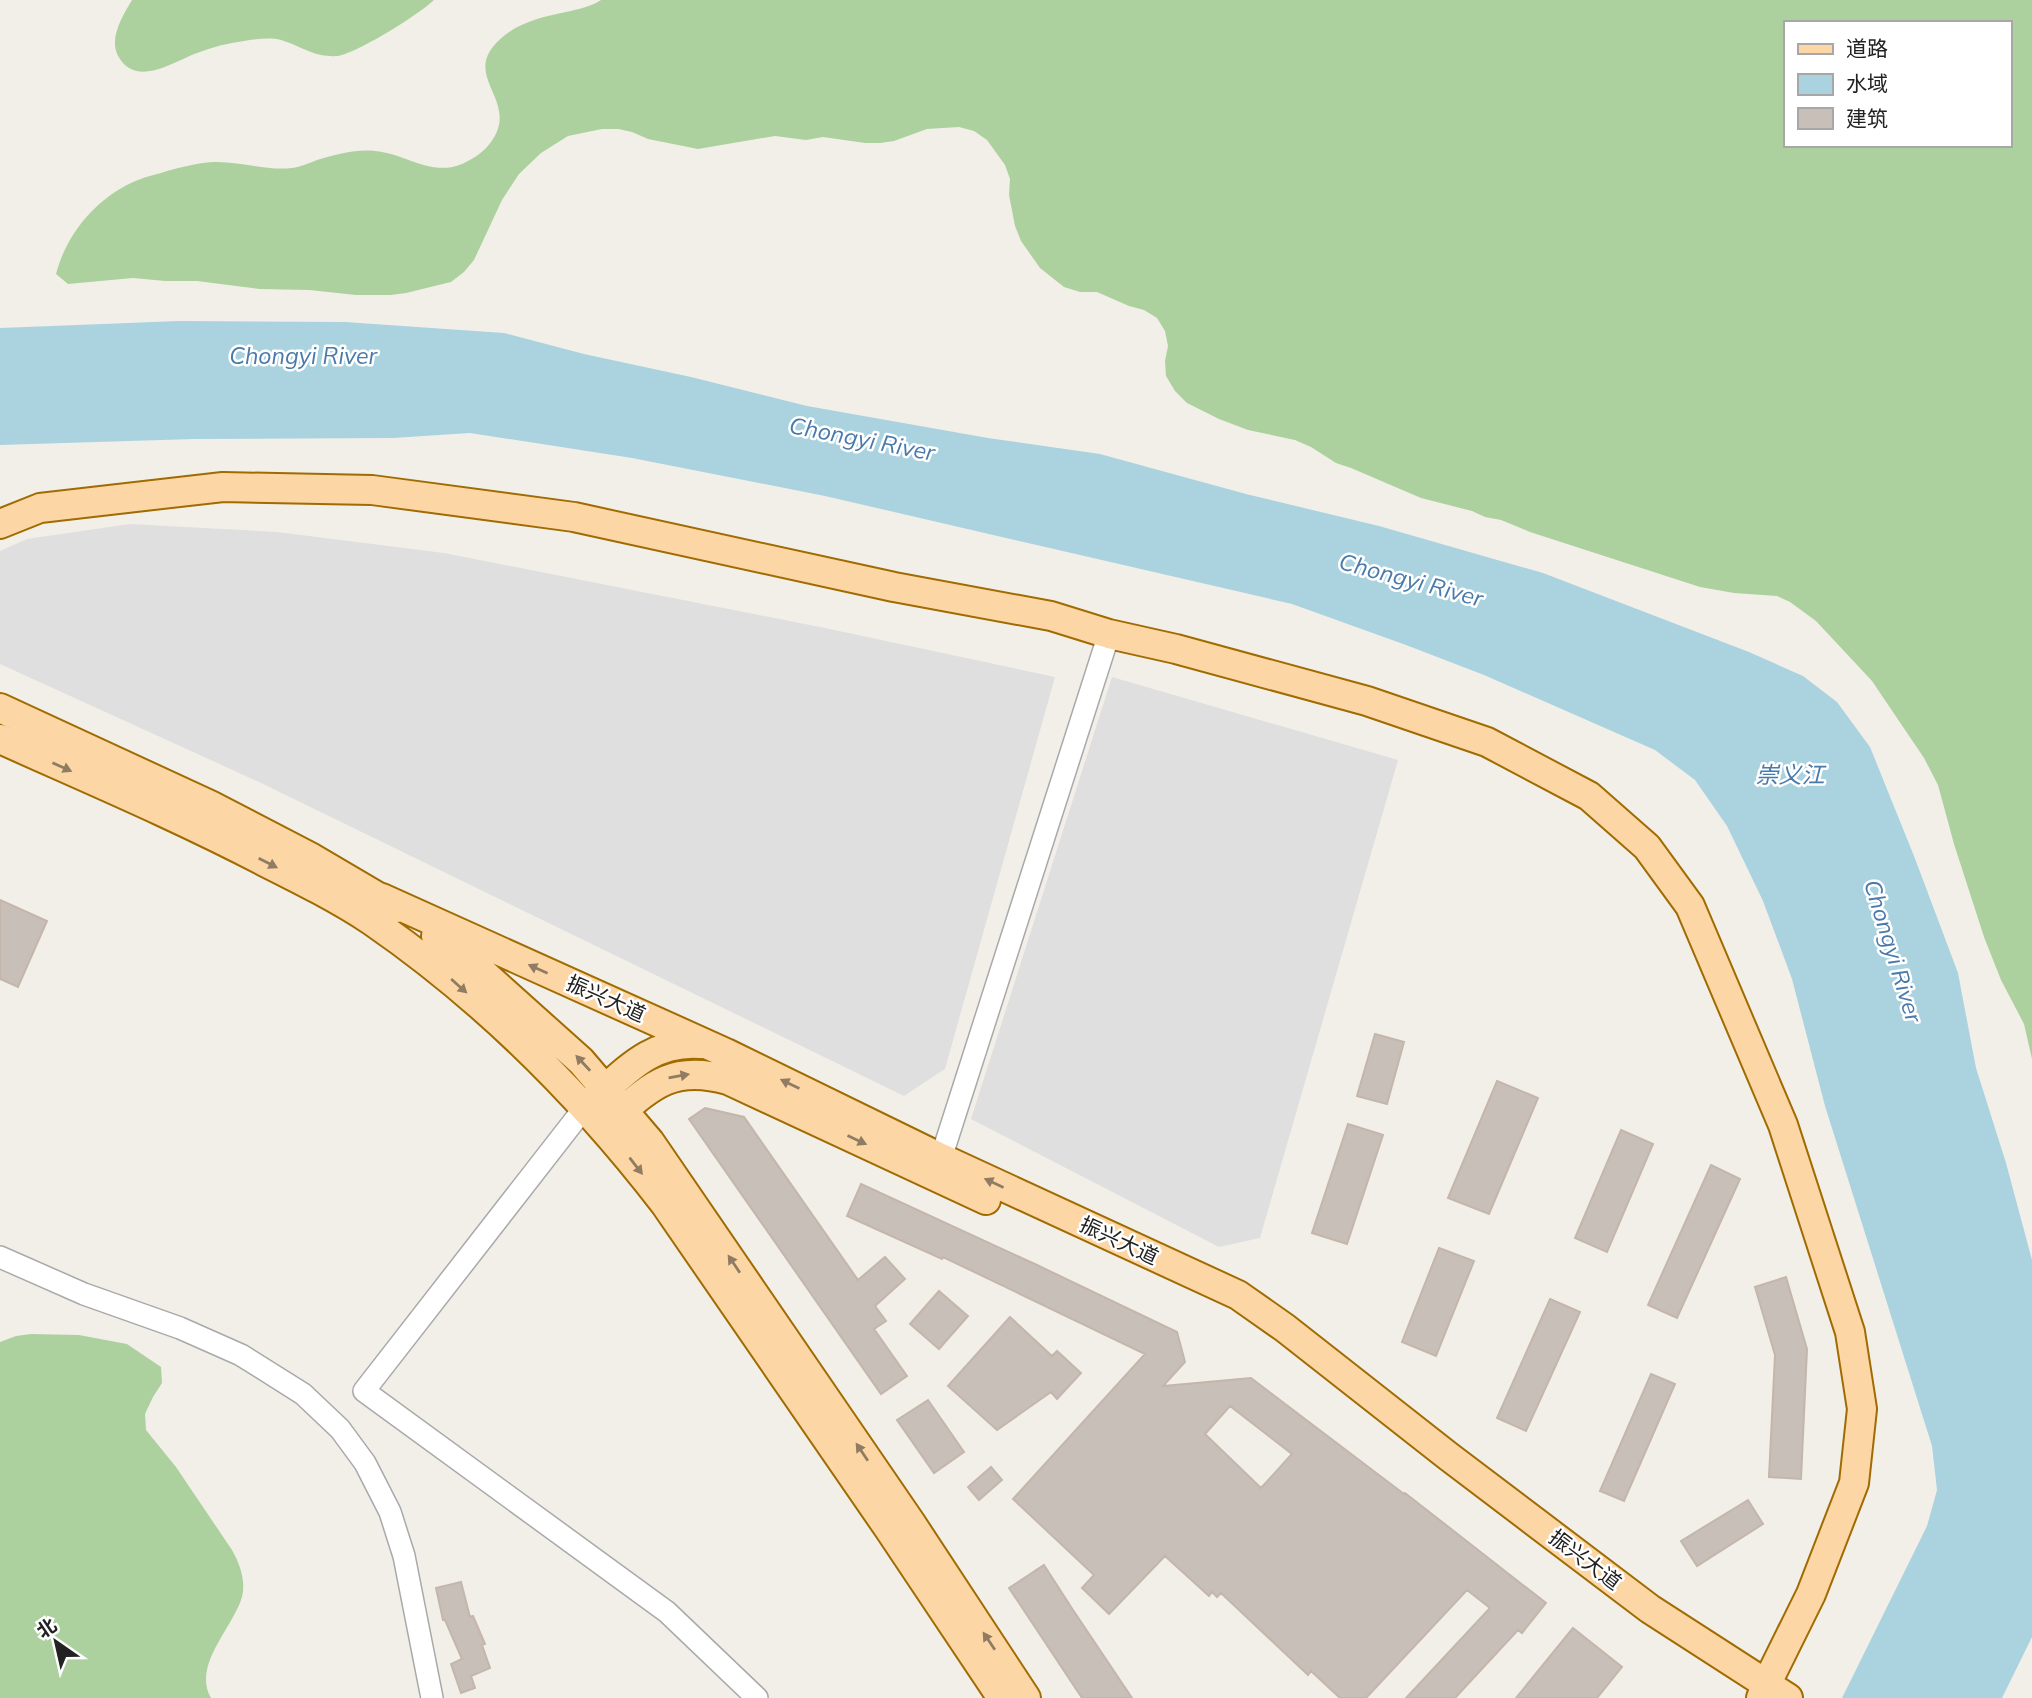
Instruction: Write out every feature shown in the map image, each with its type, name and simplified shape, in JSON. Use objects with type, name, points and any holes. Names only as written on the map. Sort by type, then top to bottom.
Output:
[{"type":"main road","points":[[0,523],[40,508],[223,487],[372,490],[574,517],[894,587],[1051,616],[1109,634],[1367,701],[1487,742],[1589,796],[1647,847],[1690,906],[1783,1125],[1850,1332],[1862,1409],[1854,1483],[1811,1594],[1766,1695]]},
{"type":"main road","points":[[0,708],[210,805],[382,898],[464,956],[581,1061],[628,1156],[665,1204],[1002,1698]]},
{"type":"main road","points":[[0,740],[201,828],[370,920],[449,977],[538,1059],[650,1142],[911,1523],[1027,1698]]},
{"type":"main road","name":"振兴大道","points":[[382,898],[937,1166],[1238,1295],[1766,1695]]},
{"type":"main road","points":[[604,1108],[668,1078],[699,1074],[727,1066]]},
{"type":"street","points":[[937,1166],[1109,634]]},
{"type":"street","points":[[604,1108],[364,1391],[667,1612],[757,1698]]},
{"type":"street","points":[[0,1257],[84,1294],[180,1328],[241,1355],[303,1394],[340,1429],[365,1463],[390,1513],[404,1556],[432,1698]]},
{"type":"shaded area","points":[[130,524],[277,532],[444,553],[825,628],[1055,677],[945,1069],[904,1096],[259,782],[0,664],[0,551],[27,539]]},
{"type":"shaded area","points":[[1112,677],[1398,760],[1260,1238],[1219,1247],[971,1119]]},
{"type":"green space","points":[[132,0],[434,0],[390,31],[340,56],[316,54],[268,38],[214,47],[146,72],[128,67],[116,52],[117,29]]},
{"type":"green space","points":[[601,0],[2032,0],[2032,1059],[2024,1024],[2001,980],[1984,937],[1938,785],[1924,758],[1872,681],[1816,621],[1777,596],[1700,587],[1530,532],[1501,520],[1421,498],[1336,463],[1295,440],[1248,430],[1187,403],[1175,391],[1166,376],[1168,346],[1165,331],[1157,318],[1144,310],[1097,292],[1080,292],[1064,287],[1040,268],[1021,241],[1015,226],[1009,195],[1010,179],[1005,165],[987,140],[974,131],[959,127],[927,129],[880,143],[823,137],[806,140],[775,136],[698,149],[648,139],[618,129],[602,129],[568,136],[541,153],[519,174],[502,200],[474,260],[464,272],[451,282],[406,293],[356,295],[133,278],[68,284],[56,274],[67,246],[94,209],[131,183],[167,171],[213,162],[292,168],[338,154],[368,151],[386,153],[439,168],[466,162],[485,149],[498,128],[500,116],[486,71],[486,60],[492,48],[507,33],[526,23],[584,8]]},
{"type":"green space","points":[[31,1334],[79,1335],[127,1344],[161,1367],[162,1383],[145,1414],[146,1430],[176,1467],[232,1550],[243,1579],[242,1597],[210,1660],[207,1685],[211,1698],[0,1698],[0,1342]]},
{"type":"water","name":"崇义江","points":[[179,321],[345,322],[504,333],[807,406],[988,438],[1100,454],[1246,494],[1379,526],[1543,573],[1749,652],[1803,676],[1837,702],[1870,747],[1914,856],[1958,973],[1976,1068],[2006,1163],[2032,1260],[2032,1637],[2002,1698],[1842,1698],[1927,1526],[1937,1490],[1932,1446],[1825,1106],[1792,979],[1763,901],[1727,826],[1695,780],[1655,750],[1484,675],[1292,604],[825,496],[632,458],[470,433],[393,438],[194,439],[0,445],[0,328]]},
{"type":"building","points":[[0,900],[47,921],[18,987],[0,979]]},
{"type":"building","points":[[1375,1034],[1404,1042],[1387,1104],[1357,1096]]},
{"type":"building","points":[[1497,1081],[1538,1098],[1489,1214],[1448,1198]]},
{"type":"building","points":[[705,1108],[744,1117],[858,1280],[885,1257],[905,1279],[875,1306],[886,1321],[874,1329],[907,1376],[881,1394],[689,1119]]},
{"type":"building","points":[[1348,1124],[1383,1135],[1347,1244],[1312,1233]]},
{"type":"building","points":[[1621,1130],[1653,1144],[1607,1252],[1575,1238]]},
{"type":"building","points":[[1711,1165],[1740,1179],[1677,1318],[1648,1305]]},
{"type":"building","points":[[861,1184],[1177,1332],[1185,1362],[1163,1386],[1251,1378],[1546,1603],[1522,1633],[1518,1630],[1455,1698],[1406,1698],[1490,1608],[1467,1590],[1366,1698],[1340,1698],[1311,1671],[1308,1675],[1221,1593],[1217,1597],[1212,1592],[1209,1596],[1165,1556],[1109,1614],[1082,1588],[1094,1575],[1013,1499],[1145,1354],[943,1257],[942,1259],[847,1216]],"holes":[[[1230,1406],[1292,1454],[1261,1488],[1205,1434]]]},
{"type":"building","points":[[1439,1248],[1474,1261],[1436,1356],[1402,1342]]},
{"type":"building","points":[[1786,1277],[1807,1349],[1801,1479],[1769,1477],[1775,1355],[1755,1287]]},
{"type":"building","points":[[939,1291],[968,1316],[939,1349],[910,1324]]},
{"type":"building","points":[[1550,1299],[1580,1312],[1526,1431],[1497,1418]]},
{"type":"building","points":[[1010,1317],[1052,1356],[1057,1351],[1081,1373],[1057,1399],[1051,1392],[997,1430],[948,1386]]},
{"type":"building","points":[[1651,1374],[1675,1384],[1624,1501],[1600,1491]]},
{"type":"building","points":[[928,1400],[964,1452],[934,1473],[897,1420]]},
{"type":"building","points":[[991,1467],[1002,1480],[979,1500],[968,1487]]},
{"type":"building","points":[[1748,1500],[1763,1524],[1697,1566],[1681,1541]]},
{"type":"building","points":[[1044,1565],[1132,1698],[1082,1698],[1009,1588]]},
{"type":"building","points":[[461,1582],[470,1617],[473,1616],[485,1644],[482,1645],[490,1668],[471,1676],[475,1688],[461,1693],[451,1664],[462,1659],[443,1620],[436,1588]]},
{"type":"building","points":[[1573,1628],[1622,1667],[1597,1698],[1516,1698]]},
{"type":"water label","name":"Chongyi River","points":[[303,356]]},
{"type":"water label","name":"Chongyi River","points":[[862,439]]},
{"type":"water label","name":"Chongyi River","points":[[1411,580]]},
{"type":"water label","name":"Chongyi River","points":[[1893,951]]}]
